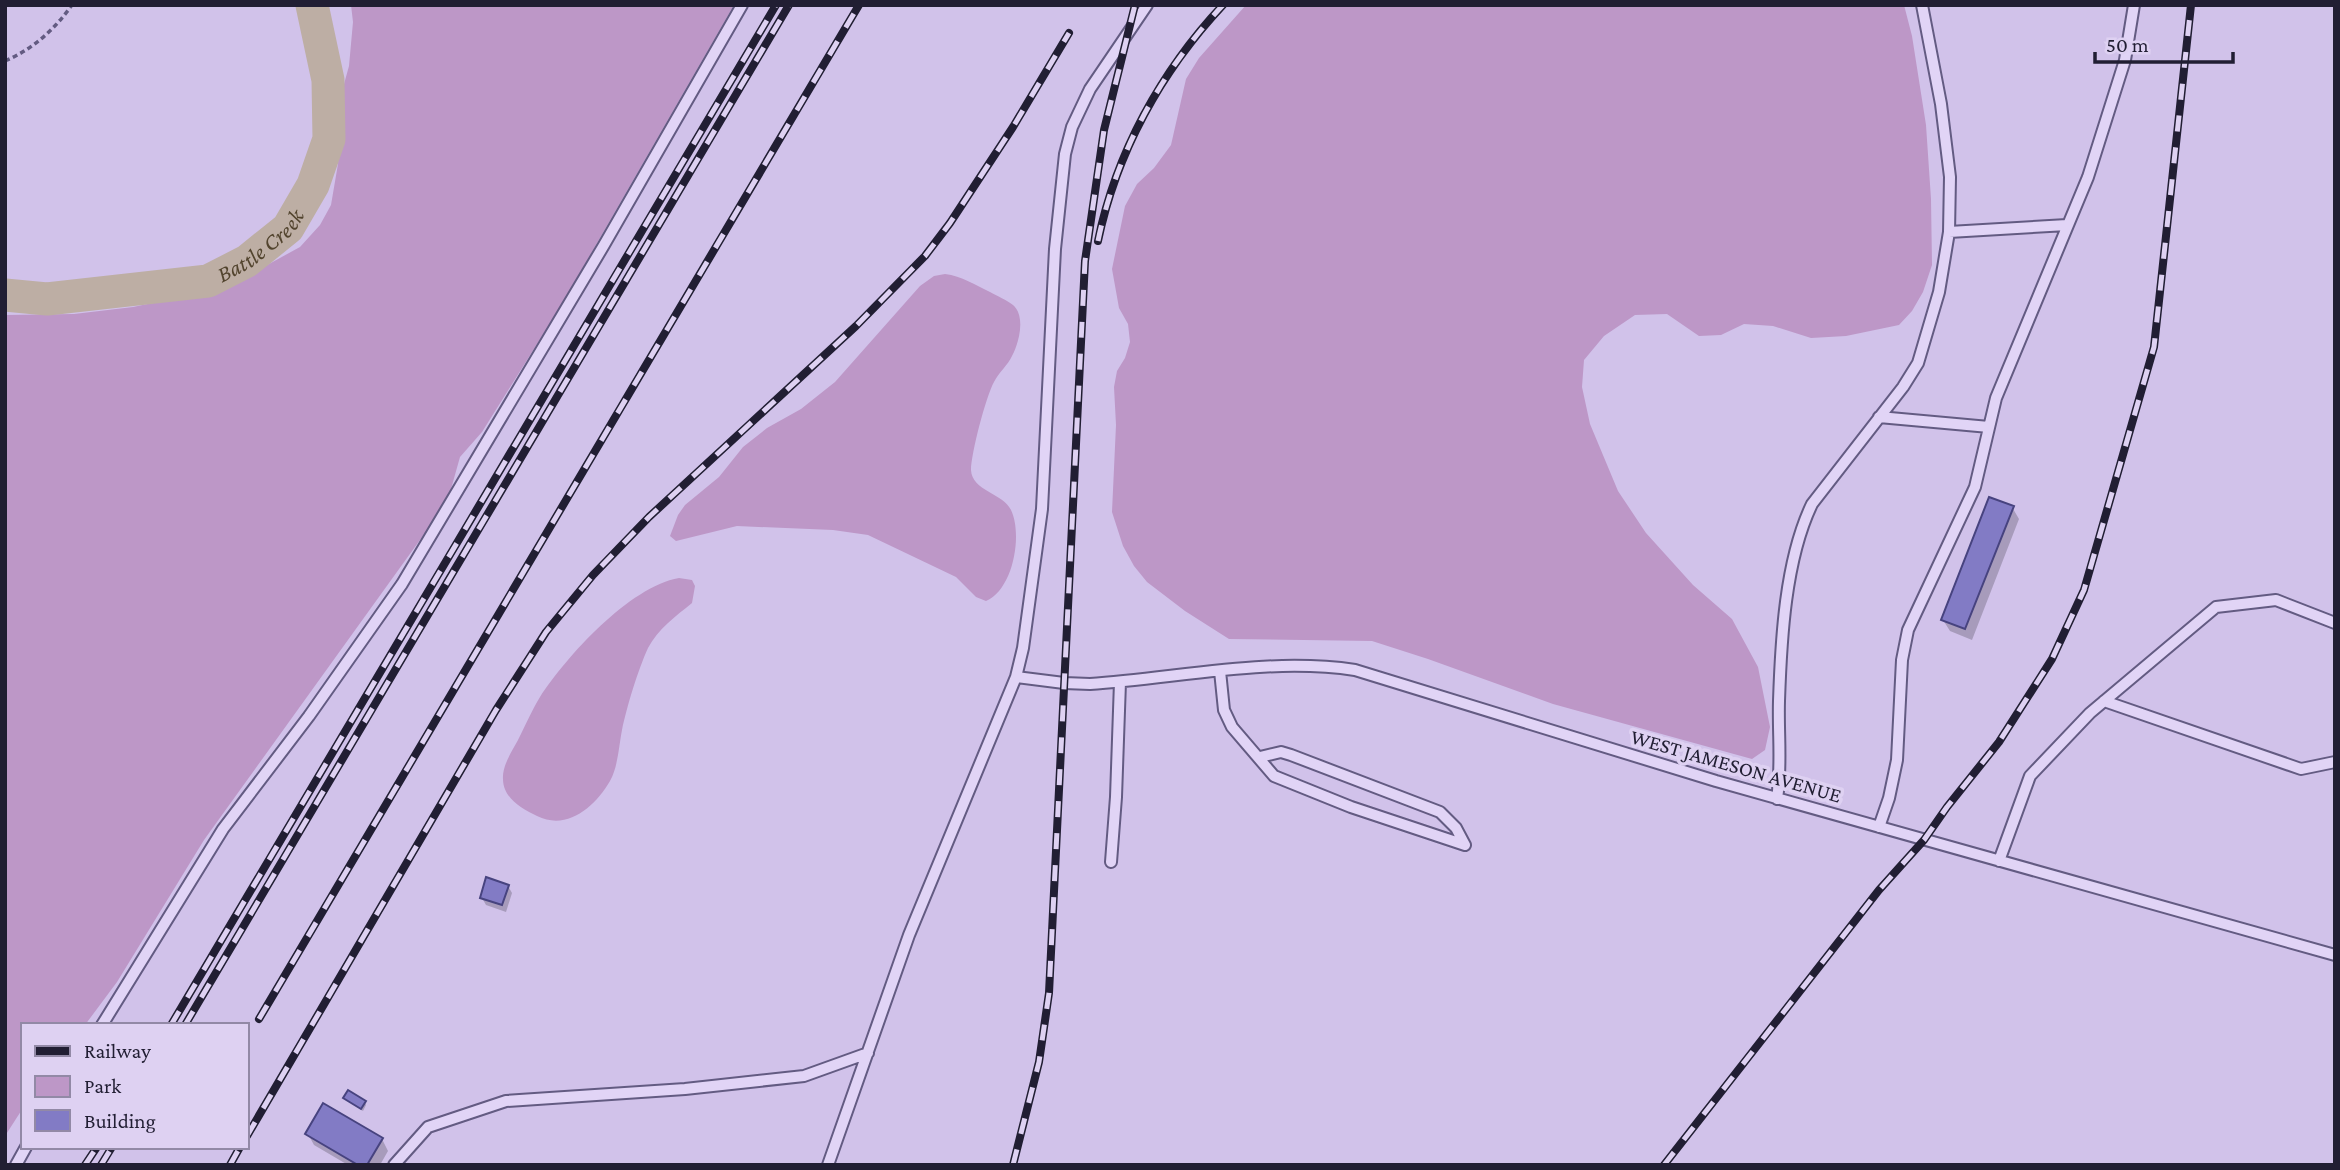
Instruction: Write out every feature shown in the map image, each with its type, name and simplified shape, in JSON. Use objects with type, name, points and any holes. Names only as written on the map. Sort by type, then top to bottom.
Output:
[{"type":"lane","points":[[103,1023],[223,829],[309,716],[402,584],[604,245],[742,5]]},
{"type":"lane","points":[[828,1165],[909,935],[1016,677],[1023,648],[1042,509],[1055,249],[1065,153],[1072,127],[1090,89],[1147,5]]},
{"type":"lane","points":[[1777,799],[1781,773],[1779,702],[1785,615],[1788,588],[1805,518],[1825,487],[1903,387],[1918,363],[1939,292],[1949,232],[1950,177],[1946,137],[1922,5]]},
{"type":"lane","points":[[1879,827],[1889,798],[1897,760],[1902,660],[1908,630],[1975,487],[1996,398],[2088,177],[2125,60],[2134,5]]},
{"type":"lane","points":[[1949,232],[2067,225]]},
{"type":"lane","points":[[1880,417],[1989,427]]},
{"type":"lane","points":[[1999,861],[2030,776],[2104,701],[2216,607],[2276,600],[2335,623]]},
{"type":"lane","name":"WEST JAMESON AVENUE","points":[[1016,677],[1064,683],[1120,682],[1220,671],[1302,666],[1355,670],[1777,799],[2335,955]]},
{"type":"lane","points":[[1220,671],[1224,710],[1232,727],[1274,776],[1351,807],[1465,845],[1456,828],[1440,813],[1282,752],[1260,757]]},
{"type":"lane","points":[[1111,862],[1120,682]]},
{"type":"lane","points":[[2104,701],[2301,769],[2335,762]]},
{"type":"lane","points":[[394,1165],[428,1127],[506,1101],[685,1089],[804,1076],[868,1053]]},
{"type":"lane","points":[[16,1165],[25,1149]]},
{"type":"path","points":[[5,61],[20,55],[48,35],[72,5]]},
{"type":"green space","points":[[351,5],[734,5],[562,304],[482,432],[460,457],[451,489],[430,526],[204,840],[117,982],[86,1023],[21,1023],[21,1111],[5,1136],[5,315],[74,314],[133,307],[225,288],[300,247],[320,225],[331,205],[338,164],[341,95],[349,66],[353,22]]},
{"type":"green space","points":[[1246,5],[1904,5],[1912,36],[1926,125],[1931,199],[1932,265],[1923,292],[1912,311],[1899,325],[1846,336],[1811,338],[1773,326],[1744,324],[1721,335],[1699,336],[1667,314],[1635,315],[1604,336],[1584,360],[1582,387],[1590,424],[1618,491],[1646,533],[1693,585],[1732,619],[1758,667],[1770,727],[1765,750],[1752,759],[1553,704],[1372,641],[1229,639],[1185,611],[1147,582],[1134,566],[1123,546],[1112,512],[1116,425],[1114,387],[1117,371],[1130,342],[1128,324],[1119,308],[1112,269],[1125,206],[1137,184],[1154,168],[1171,145],[1186,79],[1199,58]]},
{"type":"green space","points":[[945,274],[963,279],[1005,300],[1013,305],[1019,316],[1017,344],[991,389],[971,470],[977,483],[1007,504],[1014,521],[1016,533],[1013,561],[1003,586],[995,595],[986,601],[976,597],[956,577],[868,535],[833,530],[737,526],[676,541],[670,536],[685,505],[719,477],[743,447],[767,428],[801,409],[835,382],[920,286],[934,276]]},
{"type":"green space","points":[[679,578],[692,580],[695,586],[692,603],[662,629],[648,648],[627,710],[615,769],[604,791],[579,814],[559,821],[537,816],[520,806],[506,792],[503,774],[540,697],[566,662],[601,625],[640,595]]},
{"type":"building","points":[[1989,497],[2014,506],[1965,629],[1941,620]]},
{"type":"building","points":[[486,877],[509,885],[502,905],[480,898]]},
{"type":"building","points":[[348,1090],[366,1101],[361,1109],[343,1098]]},
{"type":"building","points":[[323,1103],[383,1138],[367,1165],[358,1165],[305,1134]]},
{"type":"waterway","name":"Battle Creek","points":[[5,295],[47,299],[208,281],[247,261],[288,228],[313,185],[329,139],[328,80],[312,5]]},
{"type":"railway","points":[[172,1023],[776,5]]},
{"type":"railway","points":[[186,1023],[789,5]]},
{"type":"railway","points":[[259,1019],[859,5]]},
{"type":"railway","points":[[1013,1165],[1039,1062],[1049,993],[1085,261],[1104,130],[1135,5]]},
{"type":"railway","points":[[1098,241],[1116,176],[1144,115],[1180,57],[1223,5]]},
{"type":"railway","points":[[1664,1165],[1879,890],[1924,840],[1999,742],[2052,659],[2084,590],[2154,347],[2191,5]]},
{"type":"railway","points":[[248,1134],[496,710],[546,632],[593,575],[649,517],[856,326],[925,256],[1013,127],[1069,33]]},
{"type":"railway","points":[[85,1165],[96,1149]]},
{"type":"railway","points":[[101,1165],[111,1149]]},
{"type":"railway","points":[[230,1165],[239,1149]]}]
